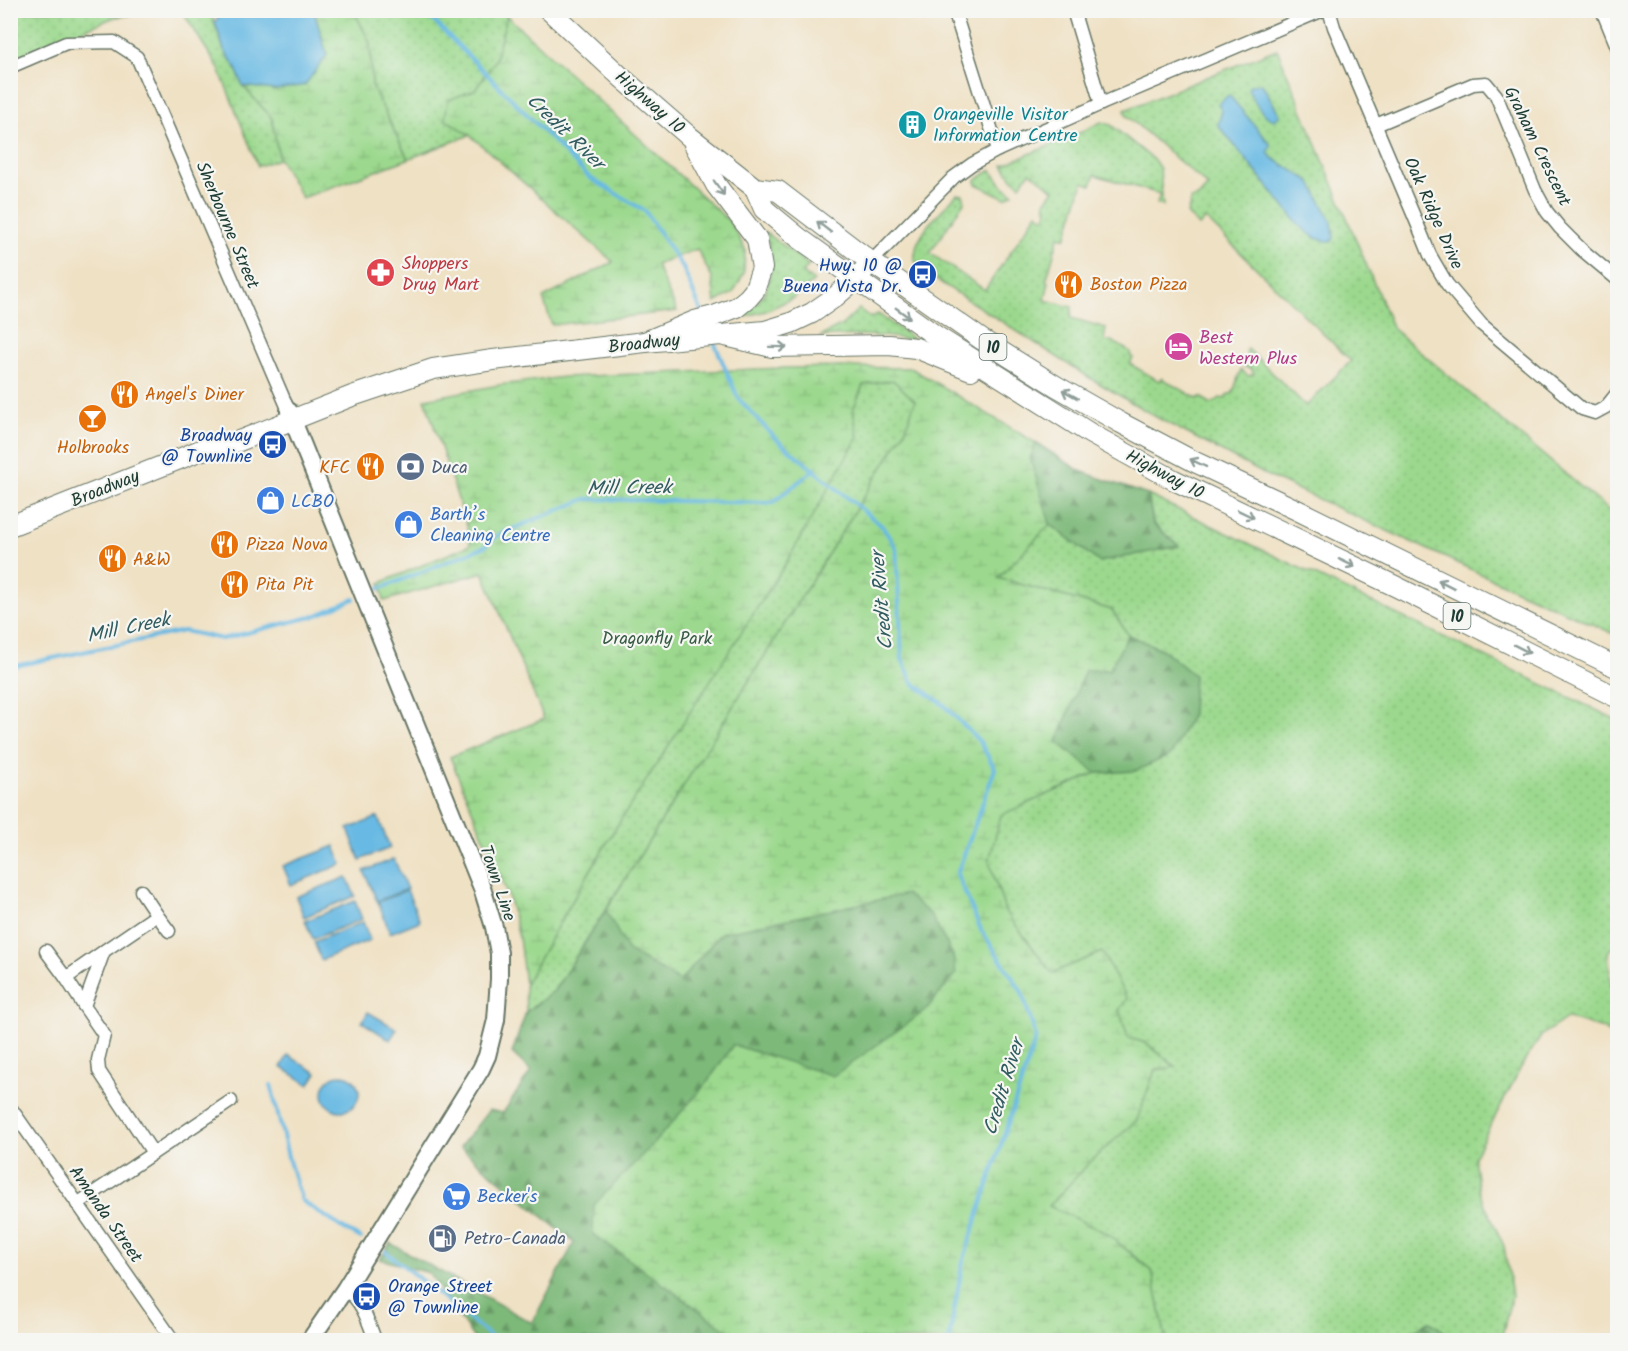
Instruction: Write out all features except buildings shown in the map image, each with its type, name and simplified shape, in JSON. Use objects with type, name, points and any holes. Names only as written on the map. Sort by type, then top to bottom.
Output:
[{"type":"main road","name":"Highway 10","points":[[549,10],[690,137],[755,188],[764,209],[799,238],[936,336],[1091,434],[1174,480],[1397,587],[1617,698]]},
{"type":"main road","points":[[690,137],[716,185],[757,238],[762,268],[754,291],[748,298],[737,307],[714,316],[698,329]]},
{"type":"main road","name":"Highway 10","points":[[755,188],[778,191],[871,262],[981,339],[1121,423],[1195,462],[1617,668]]},
{"type":"main road","name":"Broadway","points":[[10,526],[200,451],[239,441],[291,415],[434,369],[645,342],[698,329],[721,336],[765,331],[791,323],[812,313],[856,279],[871,262]]},
{"type":"main road","points":[[721,336],[772,347],[877,345],[916,348],[1014,385]]},
{"type":"main road","name":"Town Line","points":[[291,415],[482,888],[499,953],[496,1020],[487,1056],[481,1069],[345,1289],[310,1341]]},
{"type":"main road","points":[[1555,638],[1588,644],[1617,653]]},
{"type":"street","points":[[954,10],[998,150]]},
{"type":"street","points":[[1073,10],[1101,104]]},
{"type":"street","points":[[871,262],[954,177],[972,164],[1101,104],[1323,10]]},
{"type":"street","name":"Oak Ridge Drive","points":[[1329,10],[1334,27],[1430,255],[1447,284],[1481,324],[1582,409],[1595,413],[1606,407],[1617,392]]},
{"type":"street","points":[[1602,10],[1617,49]]},
{"type":"street","name":"Sherbourne Street","points":[[10,67],[66,44],[114,42],[136,57],[291,415]]},
{"type":"street","name":"Graham Crescent","points":[[1376,125],[1473,84],[1486,84],[1496,95],[1535,190],[1547,212],[1581,249],[1617,280]]},
{"type":"street","points":[[141,891],[169,931]]},
{"type":"street","points":[[66,978],[157,915]]},
{"type":"street","points":[[46,951],[104,1035],[98,1060],[99,1071],[153,1153]]},
{"type":"street","points":[[84,1006],[104,951]]},
{"type":"street","points":[[77,1204],[231,1101]]},
{"type":"street","name":"Amanda Street","points":[[10,1107],[173,1341]]},
{"type":"street","points":[[345,1289],[354,1295],[367,1315],[375,1341]]},
{"type":"green space","points":[[501,10],[507,16],[495,61],[475,90],[445,119],[470,135],[408,159],[372,86],[370,43],[354,11]]},
{"type":"green space","points":[[11,11],[165,11],[115,17],[11,60]]},
{"type":"green space","points":[[182,11],[210,11],[224,50],[235,66],[243,86],[272,118],[279,159],[258,166],[219,69]]},
{"type":"green space","points":[[314,11],[354,11],[370,43],[372,86],[408,159],[302,198],[279,159],[272,118],[243,86],[275,90],[327,55]]},
{"type":"green space","points":[[507,16],[730,222],[745,249],[744,273],[733,293],[715,303],[712,278],[697,249],[656,265],[677,311],[552,325],[543,298],[613,262],[470,135],[445,119],[448,100],[475,90],[495,61]]},
{"type":"green space","points":[[1277,49],[1393,329],[1617,517],[1617,635],[1268,476],[1158,418],[1090,378],[924,272],[914,259],[917,244],[928,225],[957,194],[963,195],[965,201],[930,253],[985,290],[1037,213],[1044,218],[1047,212],[1045,202],[1054,190],[1030,172],[1020,185],[1003,165],[1101,122],[1111,125],[1155,161],[1160,169],[1163,206],[1157,204],[1160,194],[1095,175],[1091,185],[1083,182],[1066,238],[1059,236],[1046,281],[1049,282],[1045,300],[1072,307],[1071,318],[1106,328],[1104,341],[1112,341],[1131,352],[1130,355],[1133,358],[1130,364],[1159,381],[1161,378],[1198,399],[1200,397],[1212,404],[1220,398],[1224,399],[1232,394],[1241,370],[1248,376],[1254,374],[1251,368],[1243,366],[1248,357],[1246,352],[1248,349],[1306,406],[1351,361],[1206,219],[1199,226],[1187,214],[1191,199],[1198,197],[1208,186],[1126,115],[1125,110]],"holes":[[[1222,111],[1272,158],[1310,181],[1300,226],[1218,125]]]},
{"type":"green space","points":[[991,170],[1004,187],[1013,193],[1005,198],[976,184],[976,180]]},
{"type":"green space","points":[[765,232],[809,265],[803,273],[814,281],[793,298],[766,311],[739,318],[758,302],[764,294],[770,277],[770,250]]},
{"type":"green space","points":[[859,309],[871,318],[878,314],[918,342],[882,336],[820,337],[842,325]]},
{"type":"green space","name":"Dragonfly Park","points":[[843,367],[911,368],[1036,443],[1030,458],[1050,524],[998,578],[1112,610],[1128,635],[1109,670],[1085,670],[1057,742],[1096,773],[1001,815],[989,861],[1005,911],[1052,973],[1102,952],[1127,999],[1119,1010],[1128,1038],[1146,1043],[1175,1067],[1155,1070],[1137,1120],[1090,1162],[1049,1206],[1106,1233],[1152,1271],[1166,1340],[741,1340],[593,1234],[594,1205],[654,1143],[707,1083],[733,1045],[833,1076],[925,1011],[956,974],[953,955],[930,914],[906,894],[721,933],[680,981],[628,951],[606,910],[905,431],[915,401],[893,380],[863,385],[853,410],[858,437],[786,563],[613,832],[525,984],[519,938],[509,898],[450,757],[544,719],[483,572],[384,601],[380,583],[470,545],[467,526],[425,399],[499,385],[564,377]]},
{"type":"green space","points":[[893,380],[916,401],[905,431],[554,991],[526,1012],[525,984],[557,927],[613,832],[858,437],[853,410],[863,385]]},
{"type":"green space","points":[[1036,443],[1080,471],[1148,495],[1153,524],[1179,546],[1099,562],[1050,524],[1030,458]]},
{"type":"green space","points":[[1148,495],[1617,720],[1618,941],[1608,952],[1611,985],[1617,993],[1617,1039],[1603,1029],[1567,1018],[1542,1035],[1524,1062],[1474,1157],[1479,1192],[1504,1246],[1512,1295],[1501,1340],[1456,1340],[1429,1321],[1400,1340],[1166,1340],[1152,1271],[1106,1233],[1049,1206],[1090,1161],[1136,1120],[1155,1070],[1175,1066],[1146,1043],[1128,1038],[1119,1010],[1052,974],[1005,911],[989,861],[1000,815],[1096,773],[1135,771],[1163,650],[1128,635],[1112,610],[998,578],[1050,524],[1099,562],[1178,546],[1153,523]]},
{"type":"green space","points":[[1128,635],[1163,650],[1194,675],[1192,714],[1171,755],[1135,771],[1096,773],[1057,742],[1085,670],[1109,670]]},
{"type":"green space","points":[[906,894],[930,914],[953,955],[956,974],[925,1011],[833,1076],[733,1045],[707,1083],[654,1143],[593,1234],[741,1340],[475,1340],[429,1273],[380,1259],[390,1243],[532,1323],[574,1243],[460,1147],[489,1110],[503,1113],[531,1071],[512,1053],[526,1012],[554,991],[606,910],[628,951],[680,981],[721,933]]},
{"type":"green space","points":[[1429,1321],[1456,1340],[1400,1340]]},
{"type":"water","points":[[223,10],[314,11],[327,55],[305,85],[275,90],[243,86],[235,66],[224,50],[215,22]]},
{"type":"water","points":[[1262,84],[1280,115],[1275,120],[1262,112],[1248,89],[1250,85]]},
{"type":"water","points":[[1229,95],[1271,145],[1268,152],[1272,158],[1310,181],[1332,222],[1334,238],[1331,242],[1315,238],[1300,226],[1218,125],[1222,111],[1218,104]]},
{"type":"water","points":[[378,817],[390,848],[360,860],[348,829]]},
{"type":"water","points":[[335,846],[342,864],[291,885],[283,866]]},
{"type":"water","points":[[394,859],[407,889],[377,901],[364,871]]},
{"type":"water","points":[[347,877],[355,896],[304,917],[296,897]]},
{"type":"water","points":[[407,890],[420,921],[390,933],[378,902]]},
{"type":"water","points":[[355,901],[362,919],[313,939],[305,921]]},
{"type":"water","points":[[363,922],[370,940],[321,960],[314,942]]},
{"type":"water","points":[[368,1012],[397,1029],[390,1040],[362,1022]]},
{"type":"water","points":[[288,1055],[317,1073],[309,1085],[281,1067]]},
{"type":"water","points":[[341,1075],[353,1081],[359,1093],[353,1105],[341,1111],[329,1105],[323,1093],[329,1081]]},
{"type":"waterway","name":"Credit River","points":[[423,10],[590,178],[645,211],[683,268],[702,313]]},
{"type":"waterway","name":"Credit River","points":[[714,342],[738,398],[775,438],[882,526],[896,548],[902,659],[913,683],[944,705],[980,742],[995,769],[957,874],[981,930],[1022,992],[1036,1037],[962,1265],[949,1340]]},
{"type":"waterway","name":"Mill Creek","points":[[379,589],[484,547],[500,534],[586,499],[772,503],[815,469]]},
{"type":"waterway","name":"Mill Creek","points":[[10,667],[184,631],[222,639],[315,616],[354,599]]},
{"type":"waterway","points":[[271,1085],[289,1161],[302,1201],[361,1238]]},
{"type":"waterway","points":[[385,1251],[495,1340]]},
{"type":"place","name":"Orangeville Visitor Information Centre","points":[[912,124]]},
{"type":"place","name":"Shoppers Drug Mart","points":[[381,273]]},
{"type":"place","name":"Hwy. 10 @ Buena Vista Dr.","points":[[923,275]]},
{"type":"place","name":"Boston Pizza","points":[[1069,284]]},
{"type":"place","name":"Best Western Plus","points":[[1178,347]]},
{"type":"place","name":"Angel's Diner","points":[[124,394]]},
{"type":"place","name":"Holbrooks","points":[[93,418]]},
{"type":"place","name":"Broadway @ Townline","points":[[273,445]]},
{"type":"place","name":"KFC","points":[[371,467]]},
{"type":"place","name":"Duca","points":[[410,467]]},
{"type":"place","name":"LCBO","points":[[270,501]]},
{"type":"place","name":"Barth’s Cleaning Centre","points":[[409,524]]},
{"type":"place","name":"Pizza Nova","points":[[225,544]]},
{"type":"place","name":"A&W","points":[[112,559]]},
{"type":"place","name":"Pita Pit","points":[[235,584]]},
{"type":"place","name":"Becker's","points":[[456,1196]]},
{"type":"place","name":"Petro-Canada","points":[[443,1238]]},
{"type":"place","name":"Orange Street @ Townline","points":[[367,1296]]}]
